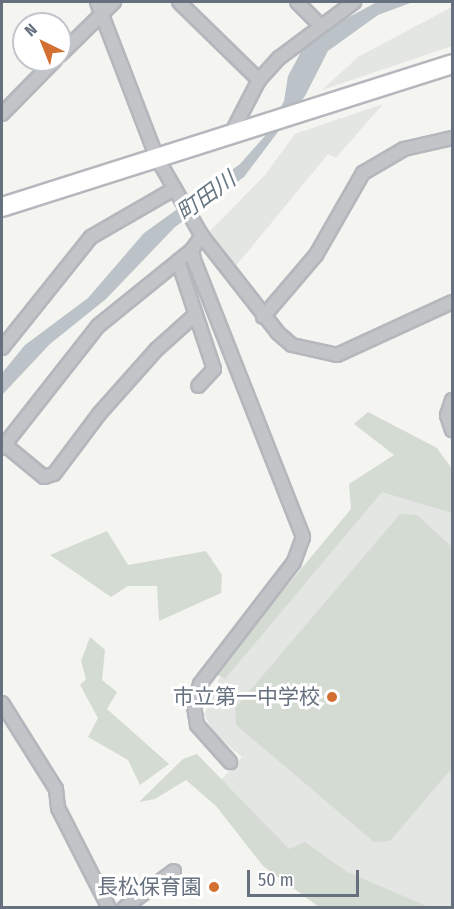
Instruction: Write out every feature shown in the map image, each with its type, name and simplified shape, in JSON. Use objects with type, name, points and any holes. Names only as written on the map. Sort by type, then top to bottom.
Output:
[{"type":"street","points":[[97,2],[157,158],[174,189],[202,236],[263,317],[292,345],[337,355],[453,302]]},
{"type":"street","points":[[72,44],[114,2]]},
{"type":"street","points":[[179,2],[259,80]]},
{"type":"street","points":[[297,2],[319,24]]},
{"type":"street","points":[[236,133],[259,80],[319,24],[354,2]]},
{"type":"street","points":[[2,207],[453,64]]},
{"type":"street","points":[[2,114],[43,72]]},
{"type":"street","points":[[263,317],[316,255],[363,173],[404,149],[453,138]]},
{"type":"street","points":[[2,348],[91,237],[174,189]]},
{"type":"street","points":[[196,314],[157,349],[99,414],[54,474],[44,477],[3,446],[98,326],[192,250],[202,236]]},
{"type":"street","points":[[192,250],[303,537],[294,562],[200,684],[194,706],[197,725],[230,762]]},
{"type":"street","points":[[178,261],[214,369],[198,386]]},
{"type":"street","points":[[453,400],[447,415],[453,430]]},
{"type":"street","points":[[2,703],[56,789],[58,808],[109,908]]},
{"type":"street","points":[[124,908],[174,871]]},
{"type":"shaded area","points":[[452,7],[452,46],[322,90],[358,57]]},
{"type":"shaded area","points":[[383,104],[336,158],[328,154],[235,267],[208,233],[265,175],[295,134]]},
{"type":"shaded area","points":[[368,412],[437,448],[452,469],[452,513],[382,492],[225,679],[218,675],[221,665],[351,509],[349,484],[394,455],[354,424]]},
{"type":"shaded area","name":"市立第一中学校","points":[[378,485],[452,507],[452,907],[405,907],[295,859],[217,784],[242,757],[214,733],[204,715],[219,679]]},
{"type":"shaded area","name":"市立第一中学校","points":[[400,514],[417,515],[452,547],[452,768],[390,841],[374,842],[236,725],[235,708]]},
{"type":"shaded area","points":[[107,531],[128,565],[206,551],[222,575],[221,593],[159,621],[157,586],[128,586],[111,597],[50,555]]},
{"type":"shaded area","points":[[90,637],[105,650],[102,680],[117,692],[107,709],[169,764],[140,785],[128,760],[88,737],[98,718],[80,685],[86,679],[81,661]]},
{"type":"shaded area","points":[[197,754],[289,849],[305,842],[347,872],[429,907],[319,907],[263,866],[216,806],[186,780],[155,799],[139,802],[183,759]]},
{"type":"water","name":"町田川","points":[[377,2],[413,2],[378,15],[328,51],[305,96],[244,177],[175,227],[106,299],[50,344],[2,395],[2,373],[25,345],[88,298],[144,233],[240,164],[265,136],[284,101],[288,76],[302,50],[334,25]]},
{"type":"place","name":"市立第一中学校","points":[[332,697]]},
{"type":"place","name":"長松保育園","points":[[214,887]]}]
